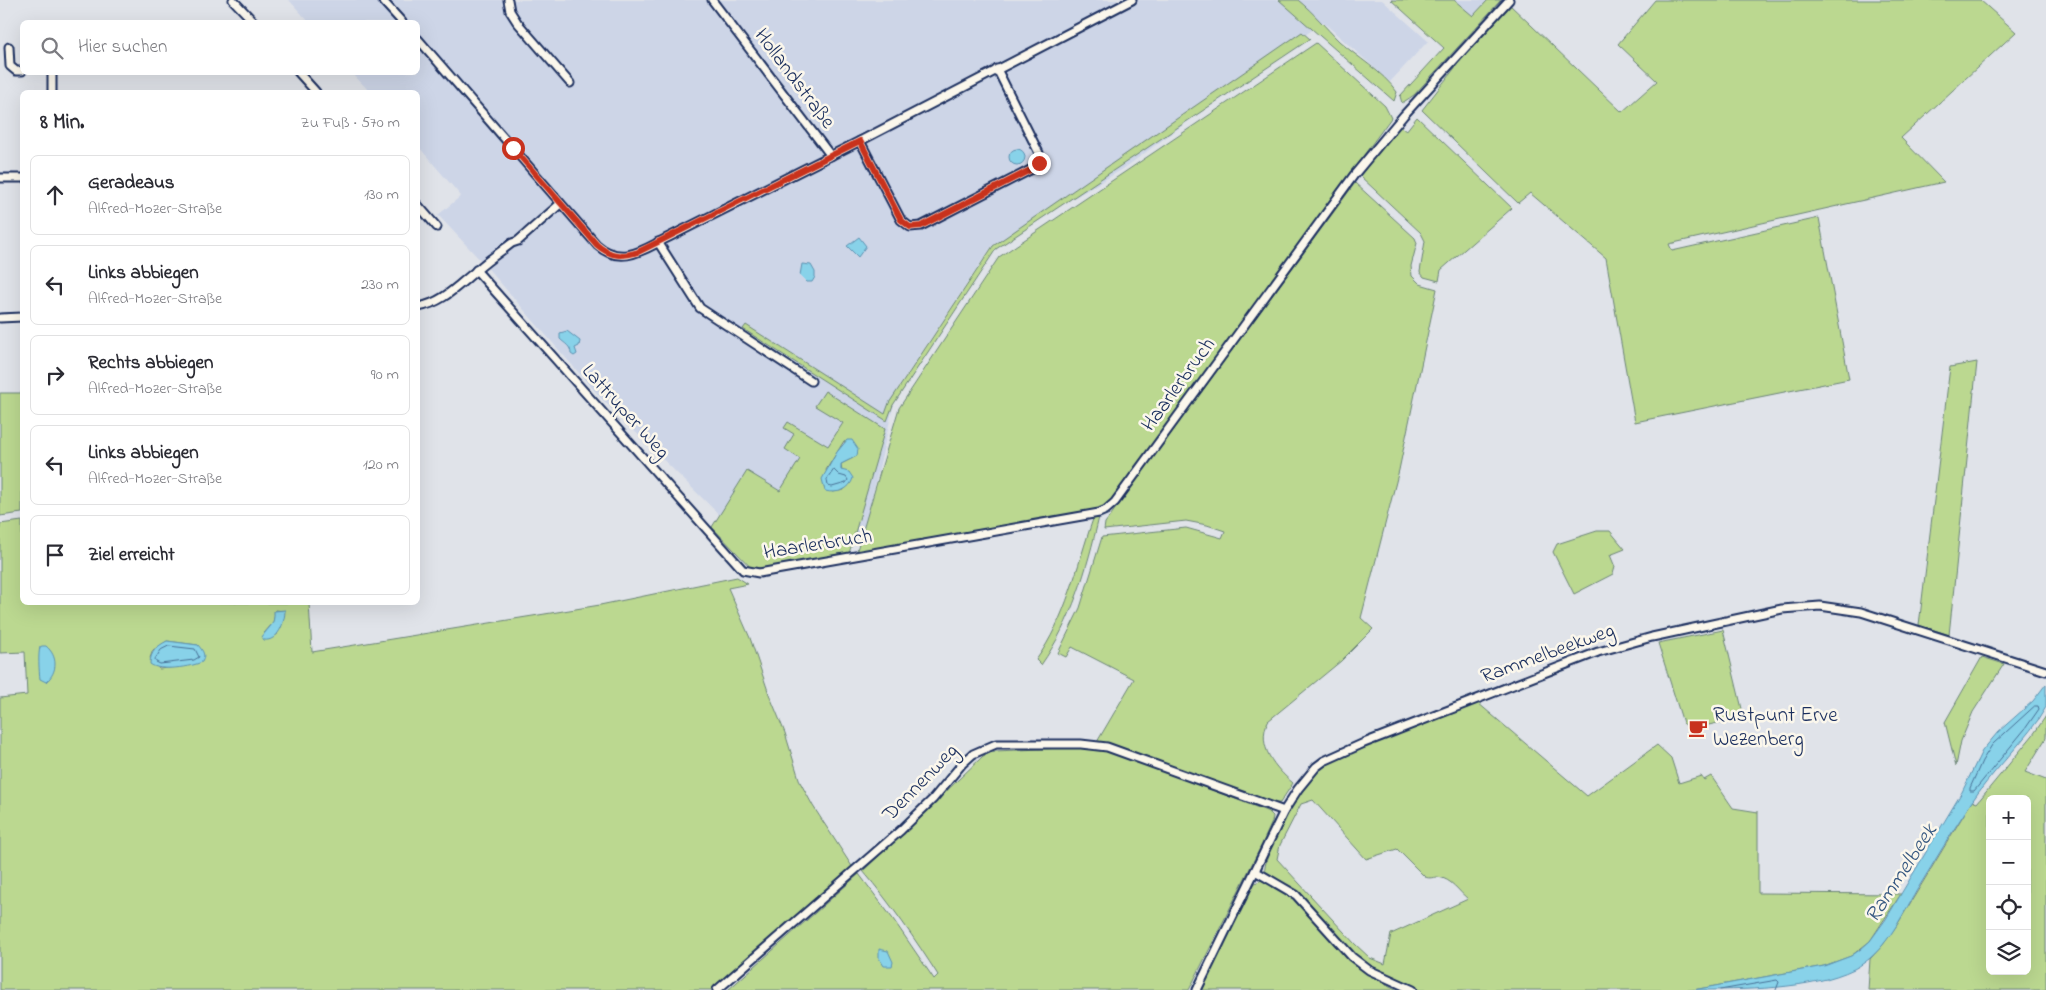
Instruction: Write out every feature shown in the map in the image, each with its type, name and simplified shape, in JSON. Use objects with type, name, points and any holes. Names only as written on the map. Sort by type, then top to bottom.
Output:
[{"type":"street","points":[[233,0],[252,20]]},
{"type":"street","points":[[382,0],[400,20]]},
{"type":"street","points":[[508,0],[510,11],[517,22],[570,83]]},
{"type":"street","name":"Hollandstraße","points":[[712,0],[831,156]]},
{"type":"street","points":[[420,41],[597,245],[611,255],[619,256],[629,255],[658,242],[831,156],[1132,0]]},
{"type":"street","name":"Haarlerbruch","points":[[750,572],[759,573],[946,541],[1099,513],[1111,506],[1354,175],[1404,115],[1509,0]]},
{"type":"street","points":[[9,47],[10,66],[16,71],[20,71]]},
{"type":"street","points":[[860,141],[901,220],[910,227],[921,226],[1006,184],[1034,168],[1039,163],[1039,153],[998,69]]},
{"type":"street","points":[[52,75],[52,90]]},
{"type":"street","points":[[301,75],[314,90]]},
{"type":"street","points":[[0,178],[20,178]]},
{"type":"street","points":[[420,306],[441,300],[454,291],[476,270],[512,243],[518,241],[560,204]]},
{"type":"street","points":[[420,207],[437,227]]},
{"type":"street","points":[[658,242],[700,308],[811,381]]},
{"type":"street","name":"Lattruper Weg","points":[[476,270],[740,568],[750,572]]},
{"type":"street","points":[[0,318],[20,317]]},
{"type":"street","name":"Rammelbeekweg","points":[[1197,990],[1284,810],[1302,782],[1316,767],[1324,761],[1364,743],[1598,652],[1652,637],[1782,609],[1820,606],[1861,612],[2046,671]]},
{"type":"street","name":"Dennenweg","points":[[717,990],[901,830],[933,799],[962,764],[973,754],[990,745],[1081,744],[1107,747],[1284,810]]},
{"type":"street","points":[[1255,871],[1296,895],[1352,958],[1369,970],[1413,990]]},
{"type":"shaded area","points":[[289,0],[1382,0],[1428,41],[1390,82],[1323,22],[1123,169],[992,246],[897,390],[862,541],[764,559],[600,397],[484,264],[438,215],[461,196],[420,148],[420,90],[368,90],[354,75],[420,75],[420,20],[307,20]]},
{"type":"shaded area","points":[[1454,0],[1492,0],[1475,19]]},
{"type":"green space","points":[[1279,0],[1298,0],[1304,5],[1339,41],[1391,84],[1397,92],[1394,101]]},
{"type":"green space","points":[[1391,0],[1454,0],[1473,16],[1488,0],[1501,0],[1414,95],[1402,103],[1400,96],[1444,48]]},
{"type":"green space","points":[[1655,0],[1980,0],[2016,32],[1901,138],[1944,182],[1669,244],[1672,251],[1819,218],[1849,379],[1635,422],[1606,258],[1530,193],[1518,203],[1422,110],[1475,42],[1509,4],[1622,112],[1657,81],[1618,44]]},
{"type":"green space","points":[[1302,32],[1310,39],[996,249],[893,405],[887,421],[743,329],[746,325],[885,414],[889,403],[993,246]]},
{"type":"green space","points":[[1316,43],[1385,106],[1391,118],[1105,508],[855,557],[899,408],[999,257]]},
{"type":"green space","points":[[1417,117],[1512,208],[1441,270],[1439,281],[1424,277],[1420,272],[1425,241],[1421,233],[1360,176],[1398,125],[1406,131]]},
{"type":"green space","points":[[1355,183],[1415,238],[1417,243],[1411,266],[1412,276],[1420,284],[1437,289],[1399,470],[1361,618],[1373,629],[1341,661],[1268,721],[1264,739],[1269,756],[1293,783],[1280,803],[1272,803],[1097,742],[1134,679],[1072,647],[1066,657],[1058,653],[1080,608],[1102,537],[1186,528],[1222,538],[1225,531],[1186,521],[1104,530],[1105,523]]},
{"type":"green space","points":[[1977,362],[1949,635],[1919,625],[1950,367]]},
{"type":"green space","points":[[825,391],[885,429],[848,557],[757,574],[712,527],[747,471],[780,491],[800,459],[785,449],[794,434],[784,428],[788,422],[828,446],[843,423],[815,406]],"holes":[[[844,441],[853,458],[841,464],[844,490],[833,492],[826,470]]]},
{"type":"green space","points":[[0,393],[20,393],[20,513],[0,516]]},
{"type":"green space","points":[[1099,517],[1084,575],[1070,613],[1041,665],[1036,660],[1063,610],[1093,519]]},
{"type":"green space","points":[[20,521],[20,605],[309,605],[312,652],[600,605],[737,577],[748,584],[728,588],[750,638],[769,694],[785,733],[800,782],[813,806],[853,868],[712,990],[0,990],[0,698],[27,695],[25,652],[0,653],[0,524]],"holes":[[[276,610],[284,611],[277,635],[264,633],[273,623]],[[167,641],[198,645],[177,667],[159,669],[150,658],[153,650]]]},
{"type":"green space","points":[[1597,531],[1610,531],[1625,549],[1610,555],[1615,567],[1613,574],[1574,594],[1553,552],[1557,544]]},
{"type":"green space","points":[[1723,630],[1744,717],[1691,729],[1683,723],[1658,643]]},
{"type":"green space","points":[[1982,657],[2004,664],[1973,712],[1961,741],[1956,766],[1945,722]]},
{"type":"green space","points":[[1478,703],[1587,796],[1657,745],[1671,758],[1679,783],[1701,776],[1704,780],[1711,776],[1733,808],[1758,812],[1758,893],[1901,894],[1870,941],[1851,956],[1824,966],[1693,990],[1419,990],[1380,974],[1361,960],[1348,949],[1299,894],[1265,872],[1265,865],[1275,840],[1304,786],[1318,770],[1337,757]],"holes":[[[1313,800],[1366,859],[1397,849],[1425,877],[1438,877],[1447,880],[1468,899],[1391,934],[1385,964],[1370,958],[1355,944],[1277,859],[1280,845],[1301,804]]]},
{"type":"green space","points":[[2046,716],[2046,738],[2025,772],[2046,780],[2046,990],[1868,990],[1870,959],[1897,925],[1972,801],[1977,803],[2033,735]]},
{"type":"green space","points":[[1087,747],[1112,751],[1269,812],[1273,816],[1262,844],[1189,990],[728,990],[859,874],[893,919],[934,979],[938,975],[912,935],[863,871],[983,756],[995,751]]},
{"type":"green space","points":[[1262,880],[1274,884],[1297,902],[1354,964],[1398,990],[1201,990],[1255,883]]},
{"type":"water","points":[[1014,149],[1020,149],[1025,154],[1023,163],[1014,165],[1009,160],[1009,154]]},
{"type":"water","points":[[859,237],[866,246],[858,257],[847,246]]},
{"type":"water","points":[[802,264],[811,265],[815,272],[812,282],[807,282],[800,275]]},
{"type":"water","points":[[567,331],[580,341],[579,346],[575,348],[577,354],[574,356],[571,354],[569,347],[560,339],[560,333]]},
{"type":"water","points":[[847,440],[852,440],[858,449],[857,456],[841,464],[841,470],[849,472],[853,478],[849,486],[842,490],[834,492],[825,491],[822,479],[837,452]]},
{"type":"water","points":[[285,610],[284,620],[277,635],[269,640],[264,640],[262,637],[272,623],[274,611]]},
{"type":"water","points":[[167,641],[198,645],[204,657],[202,662],[191,666],[168,668],[161,668],[150,664],[151,656],[155,650]]},
{"type":"water","points":[[46,646],[53,654],[55,664],[53,674],[46,682],[40,679],[39,654],[40,647]]},
{"type":"water","points":[[2046,684],[2046,707],[2038,720],[1971,803],[1898,924],[1875,954],[1854,969],[1837,976],[1797,985],[1732,990],[1693,990],[1824,966],[1851,956],[1861,949],[1870,941],[1886,919],[1962,792],[1982,751],[1998,732],[2033,701]]},
{"type":"water","points":[[879,949],[888,951],[893,962],[892,966],[884,966],[879,958]]},
{"type":"place","name":"Rustpunt Erve Wezenberg","points":[[1698,728]]},
{"type":"route","points":[[513,148],[597,245],[611,255],[619,256],[638,252],[860,141],[901,220],[910,227],[921,226],[973,201],[1034,168],[1039,163]]},
{"type":"water label","name":"Rammelbeek","points":[[1902,874]]}]
